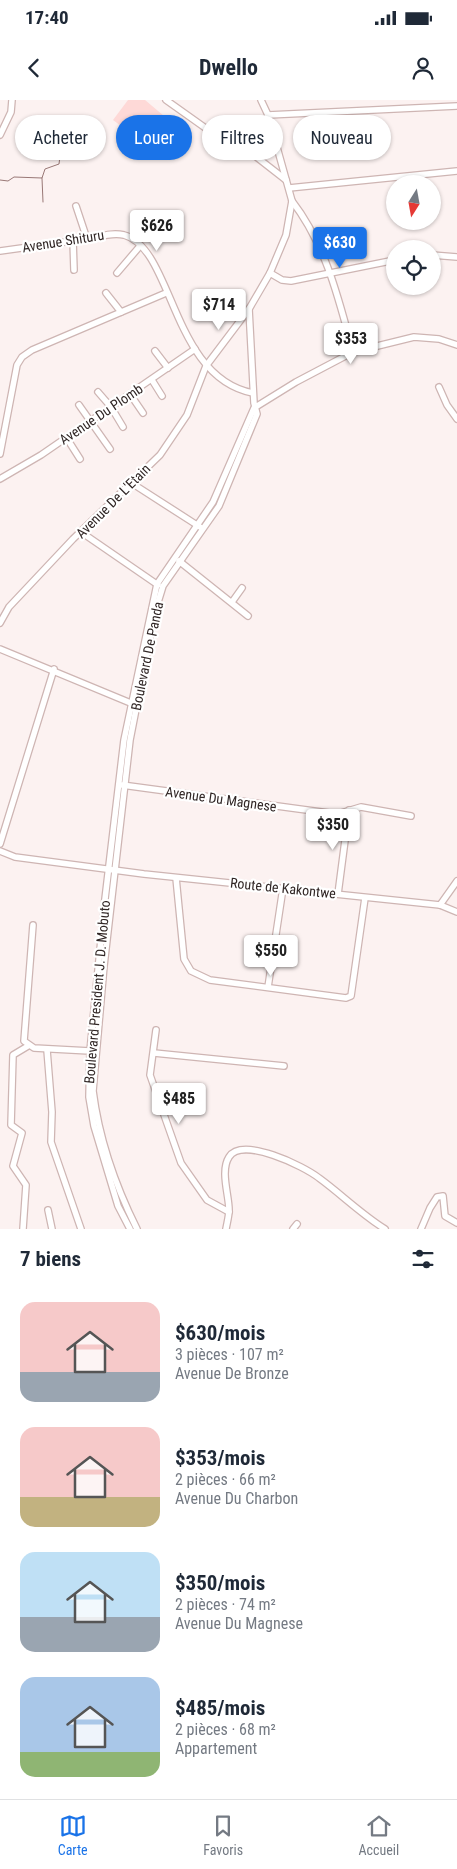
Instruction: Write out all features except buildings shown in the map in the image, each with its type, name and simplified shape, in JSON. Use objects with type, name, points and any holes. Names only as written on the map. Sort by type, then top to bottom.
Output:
[{"type":"street","points":[[0,135],[11,112],[12,100]]},
{"type":"street","points":[[166,100],[211,132],[250,152],[286,180]]},
{"type":"street","points":[[264,102],[268,115],[457,106]]},
{"type":"street","points":[[249,310],[270,273],[289,225],[292,202],[280,160]]},
{"type":"street","points":[[289,188],[457,172]]},
{"type":"street","points":[[292,202],[310,226],[330,273],[353,352]]},
{"type":"street","points":[[76,206],[87,239]]},
{"type":"street","name":"Avenue Shituru","points":[[0,251],[117,234],[131,238],[140,246],[154,268],[195,349],[206,366],[226,383],[253,393]]},
{"type":"street","points":[[73,240],[74,270]]},
{"type":"street","points":[[117,272],[140,246]]},
{"type":"street","points":[[441,256],[457,257]]},
{"type":"street","points":[[270,273],[287,281],[386,262]]},
{"type":"street","points":[[106,293],[120,312]]},
{"type":"street","points":[[0,454],[18,365],[22,356],[166,293]]},
{"type":"street","name":"Avenue De L'Etain","points":[[0,623],[9,607],[80,532],[160,455],[187,416],[206,366],[249,310]]},
{"type":"street","name":"Boulevard De Panda","points":[[111,870],[134,704],[160,585],[174,556],[198,526],[213,502],[230,464],[257,414],[254,408],[249,310]]},
{"type":"street","points":[[254,408],[296,382],[353,352],[414,337],[439,339],[457,345]]},
{"type":"street","name":"Avenue Du Plomb","points":[[2,477],[91,421],[195,349]]},
{"type":"street","points":[[155,351],[168,368]]},
{"type":"street","points":[[152,380],[162,396]]},
{"type":"street","points":[[439,387],[447,405],[457,418]]},
{"type":"street","points":[[98,392],[111,407],[123,427]]},
{"type":"street","points":[[130,394],[143,413]]},
{"type":"street","points":[[79,405],[110,449]]},
{"type":"street","points":[[66,437],[80,459]]},
{"type":"street","name":"Boulevard De Panda","points":[[160,585],[180,562],[219,506],[237,466],[244,438]]},
{"type":"street","points":[[230,464],[237,466]]},
{"type":"street","points":[[130,482],[203,530]]},
{"type":"street","points":[[80,532],[160,585]]},
{"type":"street","points":[[174,556],[248,616]]},
{"type":"street","points":[[232,602],[242,588]]},
{"type":"street","points":[[0,649],[54,669],[134,704]]},
{"type":"street","points":[[0,844],[54,669]]},
{"type":"street","name":"Avenue Du Magnese","points":[[122,785],[287,809],[341,813],[361,807],[411,816]]},
{"type":"street","points":[[338,894],[349,810]]},
{"type":"street","name":"Route de Kakontwe","points":[[0,851],[15,857],[111,870],[440,905],[457,910]]},
{"type":"street","name":"Boulevard President J. D. Mobuto","points":[[111,870],[97,1004],[90,1051],[88,1097],[94,1126],[118,1206],[130,1229]]},
{"type":"street","points":[[176,878],[184,959],[187,967],[210,980],[346,998],[351,996],[365,898]]},
{"type":"street","points":[[440,905],[457,881]]},
{"type":"street","points":[[268,987],[283,888]]},
{"type":"street","points":[[33,925],[24,1041],[28,1046],[47,1050],[71,1049],[90,1051]]},
{"type":"street","name":"Boulevard President J. D. Mobuto","points":[[97,1004],[93,1091],[96,1115],[126,1203],[137,1229]]},
{"type":"street","points":[[156,1030],[150,1075],[181,1163],[208,1200],[229,1212]]},
{"type":"street","points":[[23,1229],[26,1184],[13,1166],[22,1133],[11,1125],[10,1119],[13,1098],[13,1055],[28,1046]]},
{"type":"street","points":[[47,1050],[52,1112],[51,1142],[81,1229]]},
{"type":"street","points":[[154,1053],[284,1066]]},
{"type":"street","points":[[226,1229],[229,1212],[227,1162],[229,1156],[238,1150],[250,1148],[301,1167],[318,1176],[385,1229]]},
{"type":"street","points":[[421,1229],[437,1197],[443,1196],[445,1216],[457,1223]]},
{"type":"street","points":[[118,1206],[126,1203]]},
{"type":"street","points":[[48,1210],[52,1229]]},
{"type":"shaded area","points":[[128,100],[145,100],[163,115],[117,115]]},
{"type":"waterway","points":[[0,180],[8,181],[14,177],[42,178],[45,169],[59,164],[60,160]]},
{"type":"waterway","points":[[42,178],[43,202]]}]
